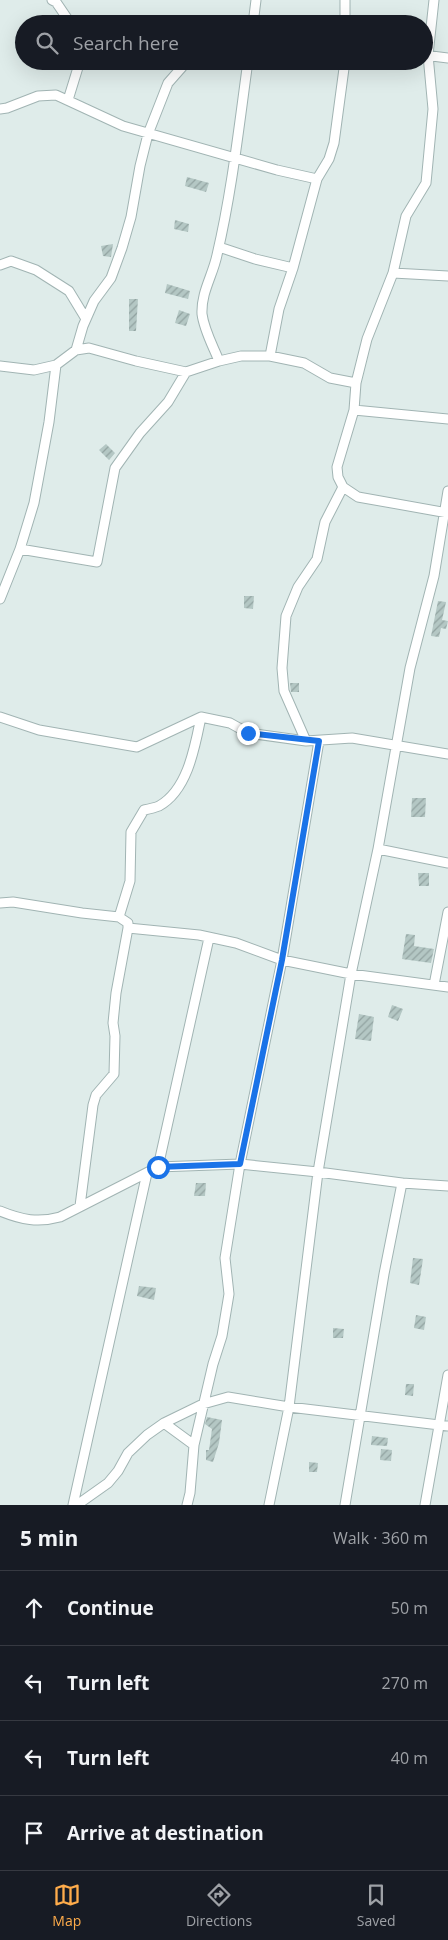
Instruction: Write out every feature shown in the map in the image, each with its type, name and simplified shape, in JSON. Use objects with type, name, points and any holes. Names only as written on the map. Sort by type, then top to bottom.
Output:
[{"type":"street","points":[[52,0],[56,2],[65,15]]},
{"type":"street","points":[[254,15],[256,0]]},
{"type":"street","points":[[345,0],[345,15]]},
{"type":"street","points":[[432,15],[434,0]]},
{"type":"street","points":[[433,56],[448,58]]},
{"type":"street","points":[[68,100],[77,70]]},
{"type":"street","points":[[76,350],[94,301],[111,278],[131,217],[148,134],[168,83],[179,70]]},
{"type":"street","points":[[219,361],[204,324],[202,312],[204,290],[219,247],[235,158],[247,70]]},
{"type":"street","points":[[270,356],[279,309],[293,268],[317,179],[329,159],[334,143],[344,70]]},
{"type":"street","points":[[428,70],[433,109],[426,183],[406,216],[393,273],[367,339],[356,383],[354,410],[337,467],[338,477],[343,487],[358,497],[446,512]]},
{"type":"street","points":[[0,109],[44,94],[56,95],[123,126],[317,179]]},
{"type":"street","points":[[219,247],[255,259],[293,268]]},
{"type":"street","points":[[0,265],[11,260],[48,276],[69,291],[86,319]]},
{"type":"street","points":[[393,273],[448,276]]},
{"type":"street","points":[[0,366],[34,370],[56,365],[76,350],[95,348],[136,361],[186,372],[240,356],[270,356],[304,363],[330,378],[356,383]]},
{"type":"street","points":[[0,599],[20,549],[34,503],[49,422],[56,365]]},
{"type":"street","points":[[20,549],[97,562],[115,468],[140,434],[168,402],[186,372]]},
{"type":"street","points":[[354,410],[448,419]]},
{"type":"street","points":[[306,741],[284,691],[282,668],[286,616],[298,587],[317,559],[324,522],[343,487]]},
{"type":"street","points":[[269,1505],[289,1407],[318,1172],[351,974],[378,849],[410,668],[434,576],[448,491]]},
{"type":"street","points":[[0,717],[2,716],[39,730],[96,741],[137,746],[201,717],[230,723],[248,733],[306,741],[352,738],[448,754]]},
{"type":"street","points":[[119,917],[130,881],[131,832],[144,810],[159,805],[175,792],[192,760],[201,717]]},
{"type":"street","points":[[187,1505],[190,1494],[194,1445],[213,1364],[222,1336],[229,1294],[225,1258],[240,1164],[282,960],[319,741]]},
{"type":"street","points":[[378,849],[448,863]]},
{"type":"street","points":[[0,903],[13,902],[119,917],[128,923],[116,993],[113,1024],[115,1036],[114,1074],[96,1095],[93,1105],[80,1206]]},
{"type":"street","points":[[434,985],[448,912]]},
{"type":"street","points":[[128,928],[182,932],[236,943],[282,960],[351,974],[448,987]]},
{"type":"street","points":[[158,1167],[209,938]]},
{"type":"street","points":[[0,1211],[25,1219],[44,1221],[60,1217],[158,1167],[240,1164],[402,1183],[448,1186]]},
{"type":"street","points":[[75,1505],[147,1173]]},
{"type":"street","points":[[345,1505],[384,1274],[402,1183]]},
{"type":"street","points":[[425,1505],[444,1425],[448,1375]]},
{"type":"street","points":[[75,1505],[108,1483],[118,1471],[128,1453],[147,1435],[164,1423],[203,1404],[228,1398],[444,1425]]},
{"type":"street","points":[[164,1423],[194,1445]]},
{"type":"building","points":[[187,177],[209,183],[206,192],[185,186]]},
{"type":"building","points":[[175,220],[189,224],[188,232],[174,229]]},
{"type":"building","points":[[113,244],[111,257],[103,256],[101,246]]},
{"type":"building","points":[[167,284],[190,291],[188,299],[165,293]]},
{"type":"building","points":[[129,299],[138,299],[136,331],[129,331]]},
{"type":"building","points":[[179,310],[190,314],[186,326],[175,323]]},
{"type":"building","points":[[106,444],[115,453],[109,460],[99,450]]},
{"type":"building","points":[[244,596],[254,596],[253,609],[244,608]]},
{"type":"building","points":[[438,601],[446,602],[442,620],[448,621],[446,629],[441,628],[439,637],[431,636]]},
{"type":"building","points":[[290,683],[299,683],[299,692],[291,692]]},
{"type":"building","points":[[412,798],[426,798],[425,817],[411,817]]},
{"type":"building","points":[[418,873],[429,873],[429,886],[419,886]]},
{"type":"building","points":[[406,934],[415,935],[414,946],[434,949],[431,963],[402,959]]},
{"type":"building","points":[[392,1005],[403,1009],[398,1021],[388,1017]]},
{"type":"building","points":[[359,1014],[374,1017],[371,1041],[355,1039]]},
{"type":"building","points":[[196,1183],[206,1183],[205,1196],[194,1196]]},
{"type":"building","points":[[413,1258],[423,1259],[419,1285],[410,1283]]},
{"type":"building","points":[[139,1286],[156,1288],[154,1300],[137,1296]]},
{"type":"building","points":[[416,1315],[426,1317],[424,1330],[414,1328]]},
{"type":"building","points":[[333,1328],[344,1329],[343,1338],[333,1338]]},
{"type":"building","points":[[406,1384],[414,1384],[413,1396],[405,1395]]},
{"type":"building","points":[[207,1417],[222,1420],[219,1443],[213,1462],[206,1460],[206,1450],[209,1450],[212,1429],[205,1424]]},
{"type":"building","points":[[372,1436],[388,1438],[387,1446],[371,1445]]},
{"type":"building","points":[[381,1449],[392,1450],[391,1461],[380,1460]]},
{"type":"building","points":[[309,1462],[318,1463],[317,1472],[309,1472]]},
{"type":"route","points":[[158,1167],[215,1163],[240,1164],[282,960],[319,741],[248,733]]}]
